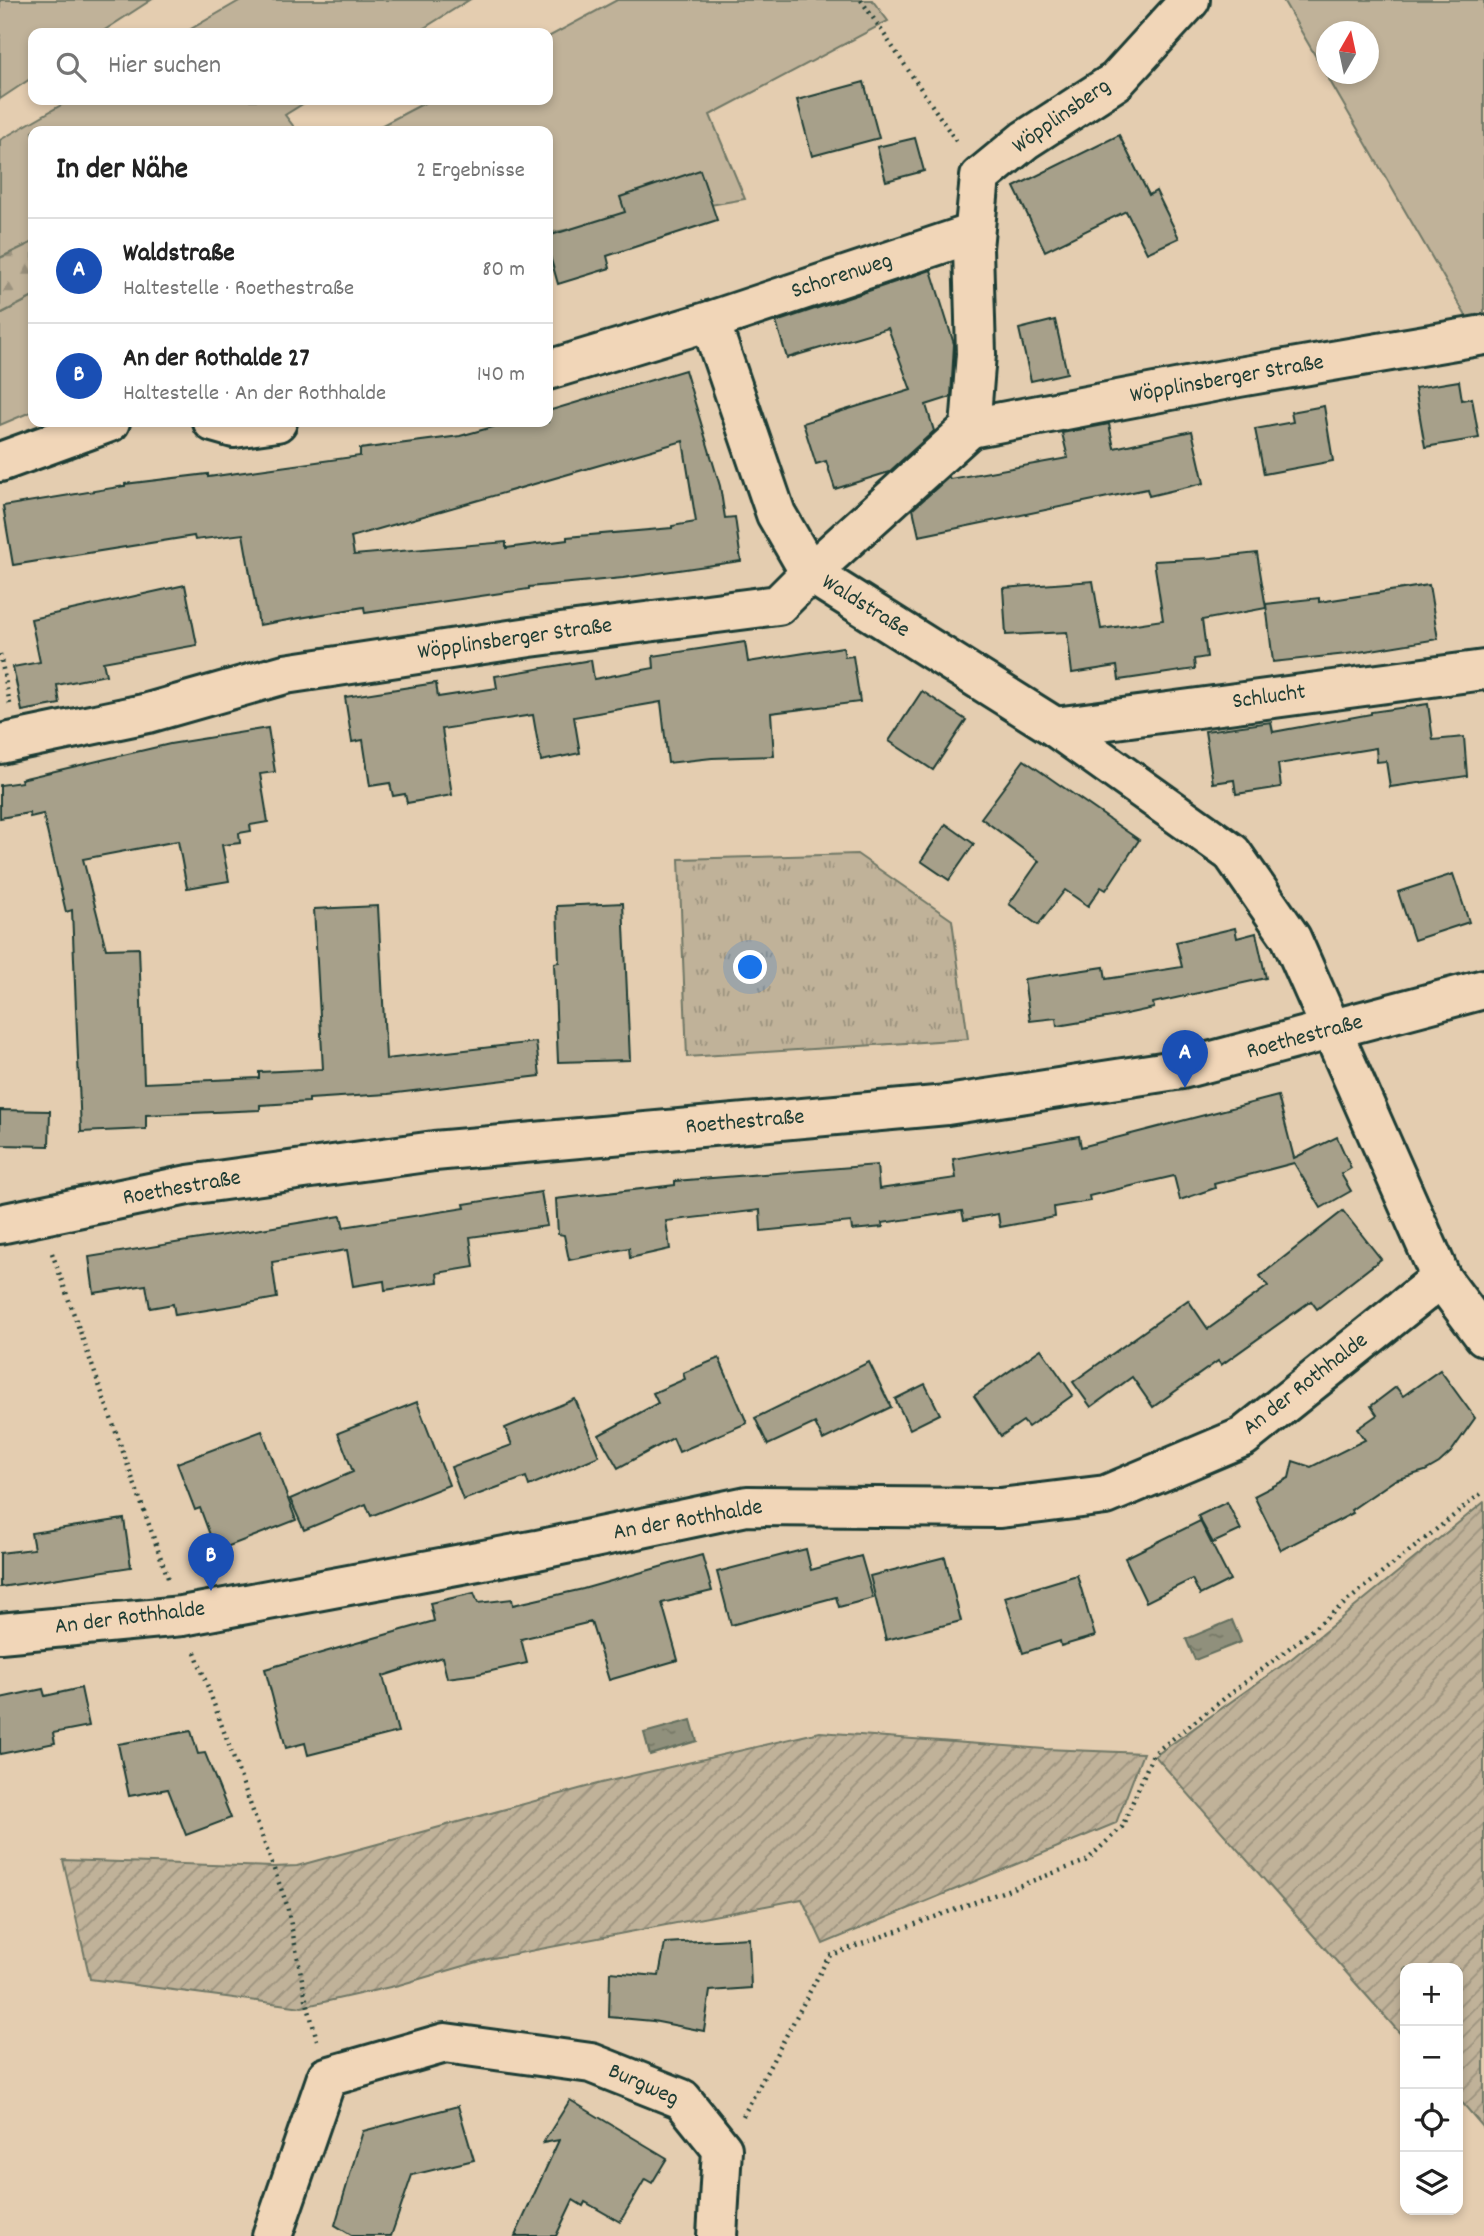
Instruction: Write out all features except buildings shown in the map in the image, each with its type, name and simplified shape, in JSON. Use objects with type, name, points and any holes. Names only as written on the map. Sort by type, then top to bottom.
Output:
[{"type":"street","name":"Wöpplinsberg","points":[[980,177],[1025,140],[1115,81],[1190,0]]},
{"type":"street","points":[[970,428],[976,354],[974,241],[980,177]]},
{"type":"street","name":"Schorenweg","points":[[553,368],[974,241]]},
{"type":"street","points":[[709,321],[776,514],[810,573]]},
{"type":"street","name":"Wöpplinsberger Straße","points":[[9,743],[148,713],[285,674],[530,637],[778,605],[970,428],[1238,377],[1484,335]]},
{"type":"street","points":[[0,463],[97,427]]},
{"type":"street","name":"Waldstraße","points":[[810,573],[1055,727],[1232,853],[1290,938],[1441,1278],[1484,1336]]},
{"type":"street","name":"Schlucht","points":[[1055,727],[1484,670]]},
{"type":"street","name":"Roethestraße","points":[[0,1224],[188,1185],[434,1152],[947,1105],[1182,1069],[1484,989]]},
{"type":"street","name":"An der Rothhalde","points":[[0,1633],[182,1616],[523,1552],[747,1506],[1000,1508],[1106,1495],[1243,1437],[1441,1278]]},
{"type":"street","name":"Burgweg","points":[[272,2236],[327,2077],[444,2043],[457,2029],[590,2063],[682,2099],[722,2149],[722,2156]]},
{"type":"street","points":[[717,2236],[722,2156]]},
{"type":"path","points":[[860,0],[980,177]]},
{"type":"path","points":[[0,654],[9,743]]},
{"type":"path","points":[[722,2156],[829,1956],[1086,1861],[1122,1827],[1153,1754],[1484,1492]]},
{"type":"green space","points":[[0,0],[151,0],[108,28],[28,28],[28,80],[0,99]]},
{"type":"green space","points":[[241,0],[469,0],[424,28],[193,28]]},
{"type":"green space","points":[[617,0],[872,0],[888,21],[710,115],[745,199],[553,232],[553,126],[381,126],[420,105],[553,105],[553,34]]},
{"type":"green space","points":[[1283,0],[1484,0],[1484,320],[1470,323],[1332,84],[1379,84],[1379,21],[1316,21],[1316,57]]},
{"type":"green space","points":[[61,105],[301,105],[285,115],[293,126],[28,126],[28,244],[0,258],[0,140]]},
{"type":"green space","points":[[28,244],[28,300],[0,314],[0,258]]},
{"type":"green space","points":[[28,300],[28,413],[0,425],[0,314]]},
{"type":"green space","points":[[857,854],[952,920],[968,1039],[687,1057],[679,859]]},
{"type":"green space","points":[[1484,1502],[1484,2128],[1463,2104],[1463,1963],[1400,1963],[1400,2033],[1155,1756],[1291,1659]]},
{"type":"green space","points":[[820,1732],[1045,1749],[1143,1753],[1116,1823],[823,1944],[802,1899],[488,1959],[399,1985],[302,2007],[90,1979],[63,1860],[297,1866],[601,1783]]},
{"type":"water","points":[[1232,1620],[1241,1642],[1195,1660],[1186,1639]]},
{"type":"water","points":[[691,1720],[697,1741],[650,1755],[644,1733]]},
{"type":"place","name":"Waldstraße","points":[[1185,1088]]},
{"type":"place","name":"An der Rothalde 27","points":[[211,1591]]}]
